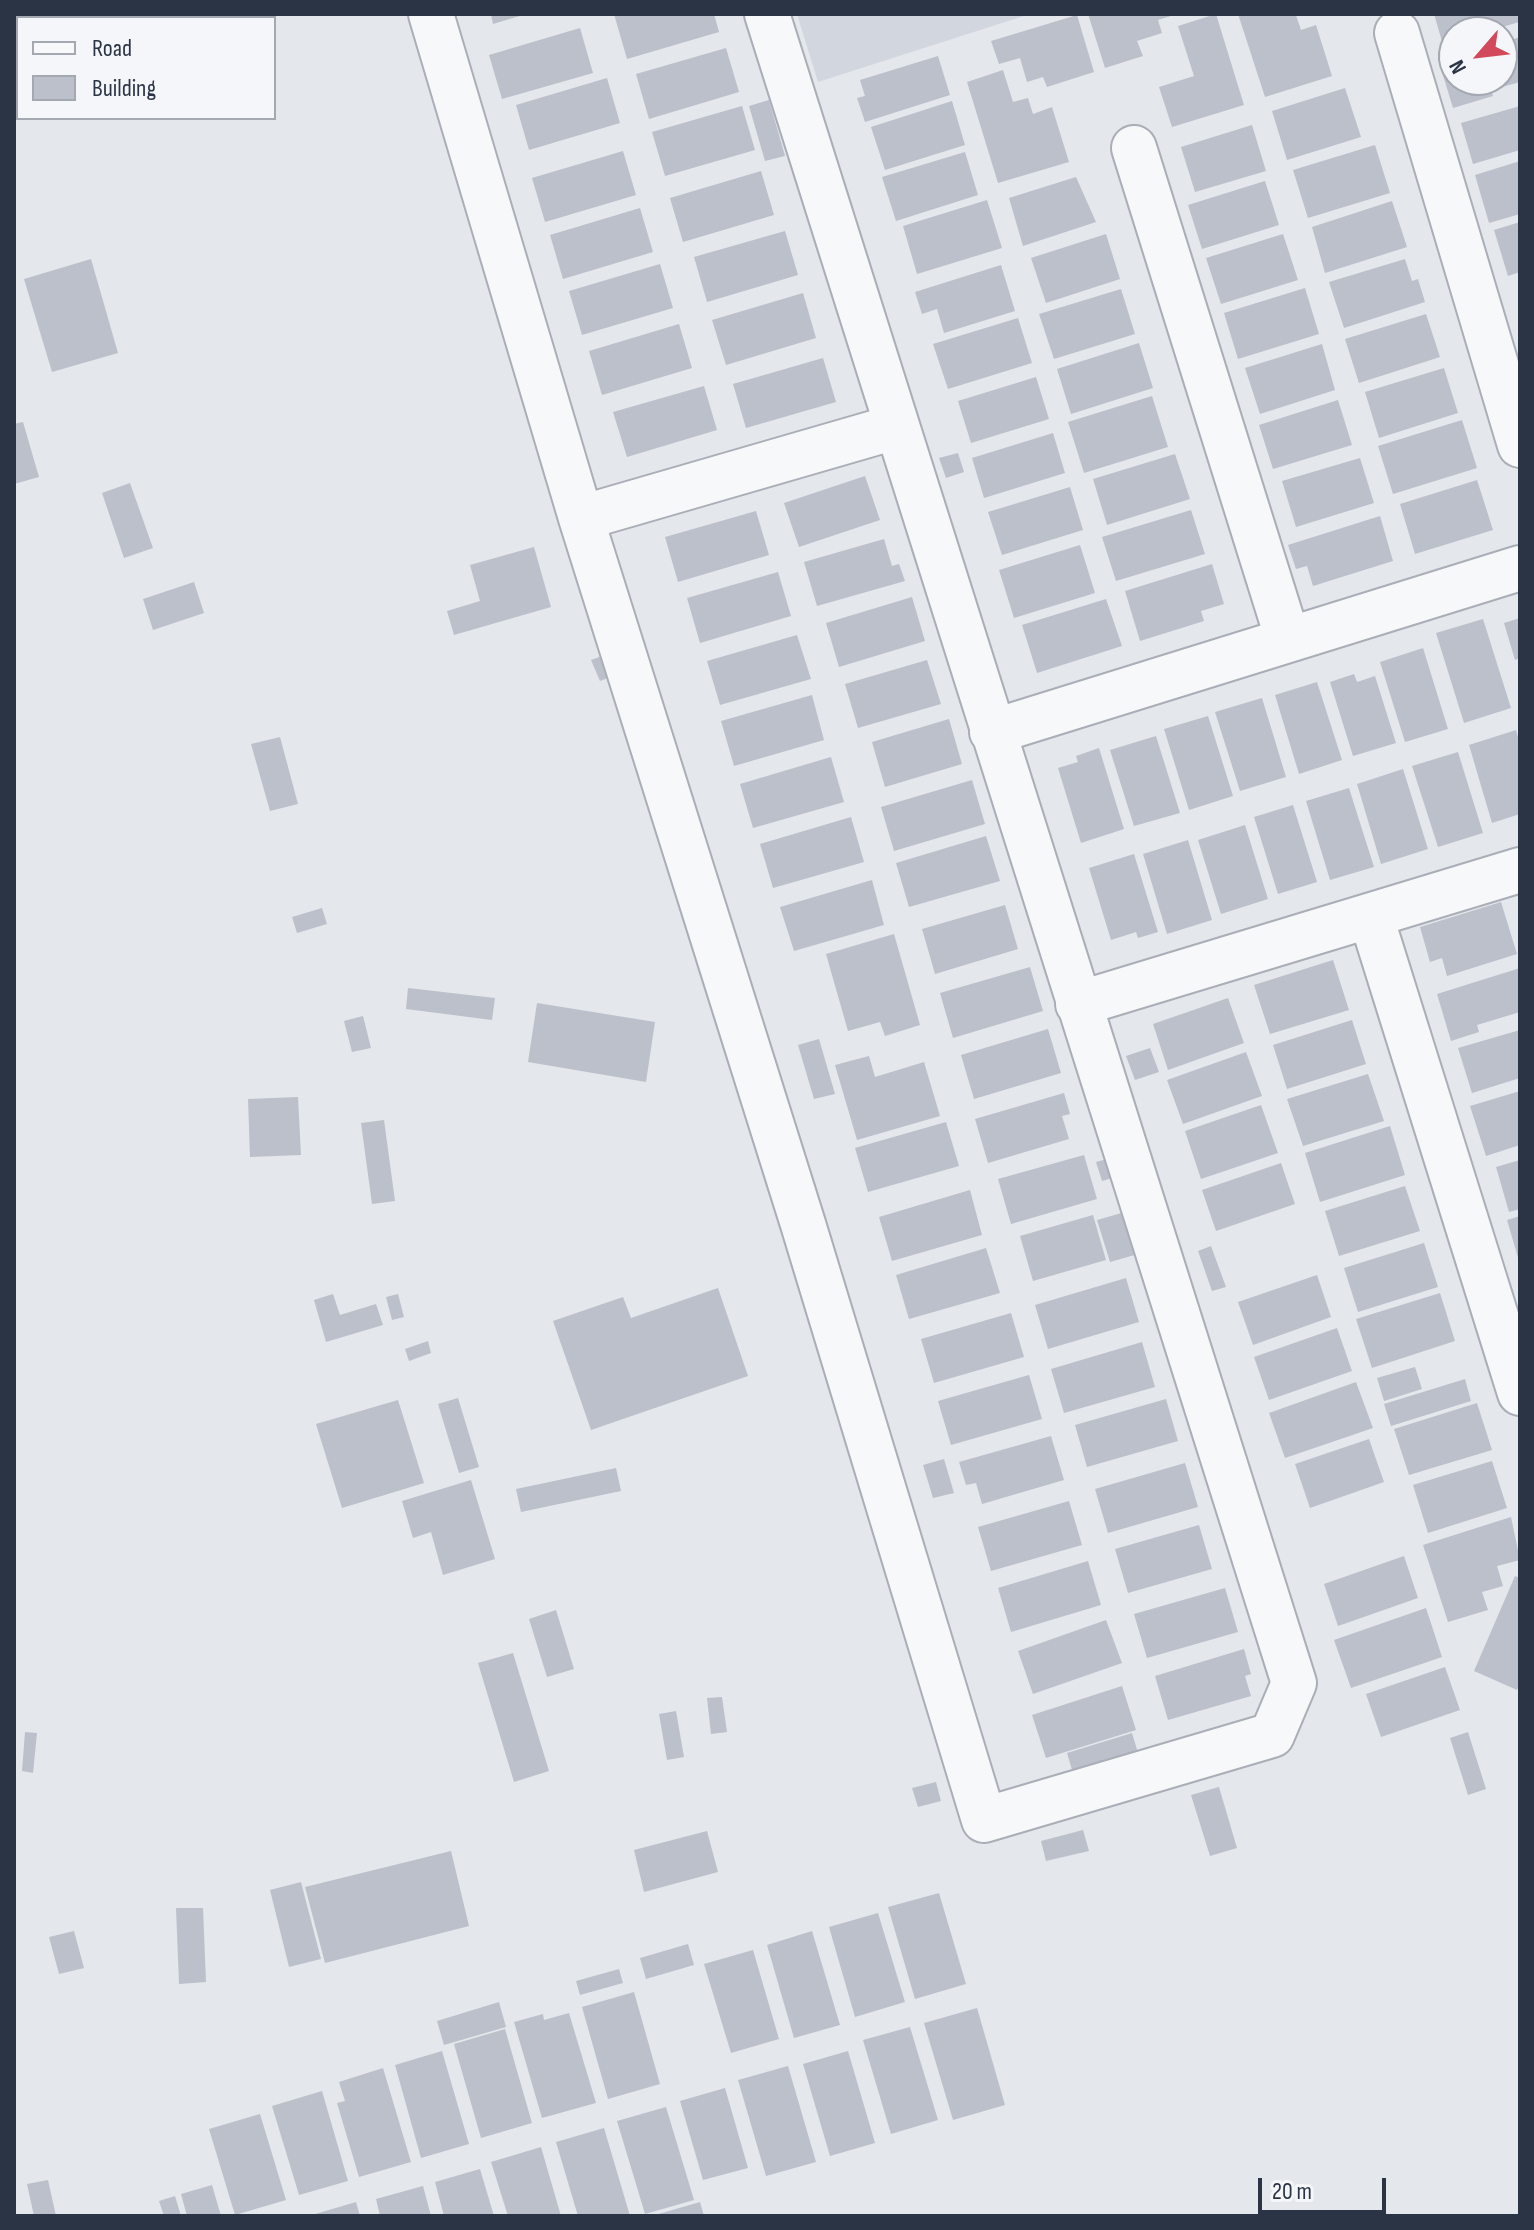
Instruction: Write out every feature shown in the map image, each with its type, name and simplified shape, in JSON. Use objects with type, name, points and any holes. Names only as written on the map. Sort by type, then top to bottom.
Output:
[{"type":"street","points":[[431,14],[581,518],[808,1239],[984,1820],[1272,1735],[1294,1683],[767,14]]},
{"type":"street","points":[[1397,33],[1520,445]]},
{"type":"street","points":[[1134,148],[1288,640]]},
{"type":"street","points":[[581,518],[895,427]]},
{"type":"street","points":[[992,732],[1520,568]]},
{"type":"street","points":[[1078,1004],[1520,870]]},
{"type":"street","points":[[1371,917],[1520,1393]]},
{"type":"shaded area","points":[[797,14],[1030,14],[818,82]]},
{"type":"building","points":[[491,14],[523,14],[523,15],[493,24]]},
{"type":"building","points":[[614,14],[714,14],[719,32],[627,59]]},
{"type":"building","points":[[1088,14],[1174,15],[1158,20],[1162,33],[1137,41],[1143,56],[1105,68]]},
{"type":"building","points":[[1216,14],[1244,105],[1172,127],[1159,87],[1194,76],[1178,26]]},
{"type":"building","points":[[1238,14],[1296,15],[1301,30],[1316,25],[1332,76],[1265,97]]},
{"type":"building","points":[[1434,14],[1518,16],[1438,16],[1438,28]]},
{"type":"building","points":[[1077,15],[1094,72],[1047,87],[1043,77],[1027,82],[1020,58],[999,64],[991,41]]},
{"type":"building","points":[[580,28],[593,73],[502,99],[489,55]]},
{"type":"building","points":[[1520,37],[1518,83],[1518,38]]},
{"type":"building","points":[[726,48],[739,92],[649,119],[636,74]]},
{"type":"building","points":[[938,56],[950,95],[865,122],[857,98],[865,96],[860,80]]},
{"type":"building","points":[[1003,70],[1013,102],[1028,98],[1033,114],[1052,107],[1069,162],[998,183],[967,82]]},
{"type":"building","points":[[607,78],[620,123],[529,150],[516,105]]},
{"type":"building","points":[[1345,88],[1361,137],[1287,160],[1272,111]]},
{"type":"building","points":[[1449,96],[1493,96],[1453,108]]},
{"type":"building","points":[[769,100],[785,156],[765,161],[749,106]]},
{"type":"building","points":[[952,101],[965,145],[885,170],[871,127]]},
{"type":"building","points":[[742,106],[755,150],[665,176],[652,132]]},
{"type":"building","points":[[1520,106],[1520,150],[1473,164],[1461,123]]},
{"type":"building","points":[[1252,125],[1266,171],[1195,192],[1181,147]]},
{"type":"building","points":[[1375,145],[1390,193],[1308,218],[1293,170]]},
{"type":"building","points":[[623,151],[636,195],[545,222],[532,178]]},
{"type":"building","points":[[965,152],[978,195],[896,221],[882,177]]},
{"type":"building","points":[[1520,161],[1520,214],[1489,223],[1475,175]]},
{"type":"building","points":[[761,171],[774,215],[683,242],[670,198]]},
{"type":"building","points":[[1076,177],[1096,222],[1023,246],[1009,198]]},
{"type":"building","points":[[1265,181],[1279,225],[1202,249],[1188,205]]},
{"type":"building","points":[[987,200],[1002,248],[917,274],[903,226]]},
{"type":"building","points":[[1392,201],[1407,247],[1325,273],[1312,227]]},
{"type":"building","points":[[640,208],[653,252],[563,279],[550,235]]},
{"type":"building","points":[[1520,222],[1520,272],[1508,276],[1494,230]]},
{"type":"building","points":[[785,231],[798,275],[707,302],[694,257]]},
{"type":"building","points":[[1106,234],[1120,279],[1046,303],[1031,258]]},
{"type":"building","points":[[1283,234],[1298,280],[1221,304],[1206,258]]},
{"type":"building","points":[[91,259],[118,353],[52,372],[24,279]]},
{"type":"building","points":[[1405,259],[1412,281],[1418,279],[1425,302],[1344,328],[1329,282]]},
{"type":"building","points":[[660,264],[673,308],[582,335],[569,291]]},
{"type":"building","points":[[1001,265],[1015,311],[944,333],[937,309],[922,314],[915,292]]},
{"type":"building","points":[[1305,288],[1319,334],[1238,359],[1224,313]]},
{"type":"building","points":[[1121,289],[1135,334],[1054,359],[1039,314]]},
{"type":"building","points":[[803,293],[816,338],[726,365],[712,320]]},
{"type":"building","points":[[1426,314],[1440,357],[1359,383],[1345,339]]},
{"type":"building","points":[[1018,318],[1032,363],[948,389],[933,344]]},
{"type":"building","points":[[679,324],[692,368],[602,395],[589,351]]},
{"type":"building","points":[[1139,343],[1153,388],[1071,414],[1057,369]]},
{"type":"building","points":[[1322,344],[1335,390],[1260,414],[1245,368]]},
{"type":"building","points":[[823,358],[836,402],[746,428],[733,384]]},
{"type":"building","points":[[1444,368],[1458,413],[1379,438],[1365,392]]},
{"type":"building","points":[[1036,377],[1049,419],[971,443],[958,401]]},
{"type":"building","points":[[704,386],[717,430],[627,457],[613,412]]},
{"type":"building","points":[[1152,396],[1168,447],[1084,473],[1068,422]]},
{"type":"building","points":[[1338,400],[1352,445],[1273,469],[1259,425]]},
{"type":"building","points":[[1462,420],[1477,468],[1393,494],[1378,446]]},
{"type":"building","points":[[23,422],[39,477],[14,484],[14,424]]},
{"type":"building","points":[[1053,433],[1065,473],[984,498],[972,458]]},
{"type":"building","points":[[958,453],[964,472],[946,478],[939,458]]},
{"type":"building","points":[[1175,454],[1190,499],[1107,525],[1093,479]]},
{"type":"building","points":[[1360,458],[1374,503],[1296,527],[1282,481]]},
{"type":"building","points":[[865,476],[880,520],[799,547],[784,503]]},
{"type":"building","points":[[1477,480],[1493,530],[1415,554],[1400,504]]},
{"type":"building","points":[[130,483],[153,548],[124,558],[102,493]]},
{"type":"building","points":[[1070,487],[1083,530],[1002,555],[988,512]]},
{"type":"building","points":[[1191,510],[1205,554],[1116,581],[1102,537]]},
{"type":"building","points":[[756,511],[769,555],[678,582],[665,537]]},
{"type":"building","points":[[1380,516],[1393,561],[1313,586],[1307,566],[1296,569],[1288,545]]},
{"type":"building","points":[[884,539],[892,566],[899,564],[905,581],[817,606],[804,562]]},
{"type":"building","points":[[1080,545],[1095,593],[1014,618],[999,570]]},
{"type":"building","points":[[534,547],[551,607],[454,635],[447,611],[480,601],[470,565]]},
{"type":"building","points":[[1212,564],[1224,604],[1201,611],[1204,621],[1140,641],[1125,591]]},
{"type":"building","points":[[778,572],[791,616],[700,643],[687,598]]},
{"type":"building","points":[[194,582],[204,613],[153,630],[143,599]]},
{"type":"building","points":[[912,597],[925,641],[839,667],[826,623]]},
{"type":"building","points":[[1106,599],[1122,646],[1037,673],[1022,625]]},
{"type":"building","points":[[1520,618],[1520,658],[1515,660],[1504,623]]},
{"type":"building","points":[[1483,619],[1511,708],[1464,723],[1436,633]]},
{"type":"building","points":[[797,635],[811,679],[720,705],[707,661]]},
{"type":"building","points":[[1423,648],[1448,729],[1405,742],[1380,662]]},
{"type":"building","points":[[613,652],[621,673],[600,681],[591,660]]},
{"type":"building","points":[[927,660],[941,704],[858,728],[845,684]]},
{"type":"building","points":[[1354,674],[1357,682],[1375,676],[1396,743],[1353,756],[1330,682]]},
{"type":"building","points":[[1317,682],[1342,760],[1299,774],[1275,695]]},
{"type":"building","points":[[812,695],[824,740],[734,766],[721,721]]},
{"type":"building","points":[[1262,698],[1286,777],[1240,791],[1215,712]]},
{"type":"building","points":[[1208,716],[1233,796],[1189,810],[1164,729]]},
{"type":"building","points":[[949,719],[962,764],[885,787],[872,742]]},
{"type":"building","points":[[1516,730],[1520,745],[1520,814],[1492,823],[1469,745]]},
{"type":"building","points":[[1156,736],[1180,813],[1134,826],[1110,750]]},
{"type":"building","points":[[280,737],[298,804],[270,811],[251,744]]},
{"type":"building","points":[[1099,748],[1124,829],[1081,843],[1058,768],[1078,762],[1076,756]]},
{"type":"building","points":[[1458,752],[1483,833],[1438,847],[1412,766]]},
{"type":"building","points":[[831,757],[844,802],[753,828],[740,784]]},
{"type":"building","points":[[1403,769],[1428,849],[1381,864],[1357,784]]},
{"type":"building","points":[[972,780],[985,824],[894,851],[881,807]]},
{"type":"building","points":[[1349,788],[1374,867],[1330,880],[1306,801]]},
{"type":"building","points":[[1293,805],[1317,882],[1278,894],[1254,817]]},
{"type":"building","points":[[851,817],[864,862],[773,888],[760,844]]},
{"type":"building","points":[[1245,825],[1268,899],[1221,914],[1198,840]]},
{"type":"building","points":[[986,836],[1000,881],[909,907],[896,863]]},
{"type":"building","points":[[1188,840],[1212,920],[1167,934],[1143,854]]},
{"type":"building","points":[[1134,854],[1158,932],[1138,938],[1136,932],[1111,940],[1089,868]]},
{"type":"building","points":[[872,880],[884,925],[794,951],[780,907]]},
{"type":"building","points":[[1501,902],[1517,954],[1447,976],[1442,958],[1430,962],[1420,927]]},
{"type":"building","points":[[1005,905],[1018,949],[935,974],[922,929]]},
{"type":"building","points":[[322,908],[327,924],[297,933],[292,917]]},
{"type":"building","points":[[894,934],[920,1025],[885,1036],[880,1022],[848,1031],[826,954]]},
{"type":"building","points":[[1333,960],[1349,1010],[1270,1034],[1254,985]]},
{"type":"building","points":[[1030,967],[1043,1011],[953,1038],[940,993]]},
{"type":"building","points":[[1520,968],[1520,1012],[1477,1025],[1479,1032],[1451,1041],[1437,994]]},
{"type":"building","points":[[408,988],[495,998],[492,1020],[406,1009]]},
{"type":"building","points":[[1228,998],[1244,1043],[1168,1070],[1153,1024]]},
{"type":"building","points":[[537,1003],[655,1022],[646,1082],[528,1062]]},
{"type":"building","points":[[363,1016],[371,1048],[352,1052],[344,1021]]},
{"type":"building","points":[[1352,1020],[1366,1064],[1287,1089],[1273,1045]]},
{"type":"building","points":[[1048,1029],[1061,1073],[974,1099],[961,1055]]},
{"type":"building","points":[[1520,1030],[1520,1078],[1472,1093],[1458,1048]]},
{"type":"building","points":[[819,1039],[835,1094],[814,1099],[798,1045]]},
{"type":"building","points":[[1150,1048],[1159,1072],[1135,1080],[1126,1056]]},
{"type":"building","points":[[1246,1052],[1262,1096],[1183,1124],[1167,1080]]},
{"type":"building","points":[[869,1056],[875,1077],[924,1062],[940,1116],[857,1140],[835,1065]]},
{"type":"building","points":[[1368,1074],[1384,1121],[1303,1146],[1287,1099]]},
{"type":"building","points":[[1520,1091],[1520,1145],[1486,1156],[1470,1106]]},
{"type":"building","points":[[1064,1093],[1070,1114],[1062,1116],[1069,1139],[988,1163],[975,1119]]},
{"type":"building","points":[[298,1097],[301,1155],[250,1157],[248,1099]]},
{"type":"building","points":[[1261,1105],[1278,1153],[1201,1179],[1185,1131]]},
{"type":"building","points":[[384,1120],[395,1201],[372,1204],[361,1123]]},
{"type":"building","points":[[946,1122],[959,1166],[868,1192],[855,1148]]},
{"type":"building","points":[[1390,1126],[1405,1175],[1320,1202],[1305,1153]]},
{"type":"building","points":[[1084,1155],[1097,1199],[1011,1224],[998,1179]]},
{"type":"building","points":[[1111,1158],[1116,1177],[1102,1181],[1096,1162]]},
{"type":"building","points":[[1520,1160],[1520,1209],[1509,1212],[1496,1167]]},
{"type":"building","points":[[1281,1163],[1295,1204],[1216,1231],[1202,1190]]},
{"type":"building","points":[[1405,1186],[1420,1231],[1339,1256],[1325,1211]]},
{"type":"building","points":[[970,1190],[982,1235],[892,1261],[879,1217]]},
{"type":"building","points":[[1125,1212],[1138,1254],[1110,1262],[1097,1220]]},
{"type":"building","points":[[1093,1215],[1106,1260],[1033,1281],[1020,1236]]},
{"type":"building","points":[[1520,1216],[1520,1260],[1519,1261],[1507,1220]]},
{"type":"building","points":[[1424,1243],[1438,1287],[1358,1312],[1344,1268]]},
{"type":"building","points":[[1211,1246],[1226,1287],[1212,1291],[1198,1251]]},
{"type":"building","points":[[986,1248],[1000,1293],[909,1319],[896,1275]]},
{"type":"building","points":[[1317,1275],[1331,1317],[1253,1345],[1238,1302]]},
{"type":"building","points":[[1126,1278],[1139,1322],[1048,1349],[1035,1305]]},
{"type":"building","points":[[718,1288],[748,1376],[591,1430],[553,1321],[623,1297],[631,1318]]},
{"type":"building","points":[[1440,1293],[1455,1341],[1372,1368],[1356,1319]]},
{"type":"building","points":[[333,1294],[340,1315],[376,1304],[383,1325],[326,1342],[314,1300]]},
{"type":"building","points":[[398,1294],[404,1317],[392,1320],[386,1297]]},
{"type":"building","points":[[1011,1313],[1024,1357],[934,1383],[921,1339]]},
{"type":"building","points":[[1337,1328],[1352,1371],[1269,1400],[1254,1357]]},
{"type":"building","points":[[428,1341],[431,1353],[409,1361],[405,1349]]},
{"type":"building","points":[[1142,1342],[1155,1387],[1064,1413],[1051,1369]]},
{"type":"building","points":[[1415,1367],[1422,1389],[1384,1401],[1377,1378]]},
{"type":"building","points":[[1029,1375],[1042,1419],[951,1445],[938,1401]]},
{"type":"building","points":[[1465,1379],[1471,1401],[1391,1426],[1384,1404]]},
{"type":"building","points":[[1356,1382],[1373,1428],[1285,1458],[1269,1413]]},
{"type":"building","points":[[458,1398],[479,1467],[459,1473],[438,1404]]},
{"type":"building","points":[[1166,1399],[1178,1441],[1087,1467],[1075,1425]]},
{"type":"building","points":[[398,1400],[424,1483],[342,1508],[316,1424]]},
{"type":"building","points":[[1477,1403],[1492,1450],[1409,1475],[1394,1429]]},
{"type":"building","points":[[1051,1436],[1064,1480],[982,1504],[976,1483],[966,1485],[959,1462]]},
{"type":"building","points":[[1369,1439],[1384,1482],[1310,1508],[1295,1464]]},
{"type":"building","points":[[944,1459],[954,1493],[933,1498],[923,1465]]},
{"type":"building","points":[[1492,1461],[1507,1508],[1428,1533],[1413,1485]]},
{"type":"building","points":[[1185,1463],[1198,1507],[1108,1533],[1095,1489]]},
{"type":"building","points":[[616,1468],[621,1491],[521,1512],[516,1489]]},
{"type":"building","points":[[471,1480],[495,1559],[443,1575],[431,1532],[413,1538],[402,1501]]},
{"type":"building","points":[[1069,1501],[1082,1545],[991,1571],[978,1527]]},
{"type":"building","points":[[1511,1517],[1520,1560],[1497,1566],[1503,1586],[1482,1592],[1488,1610],[1448,1622],[1423,1545]]},
{"type":"building","points":[[1199,1525],[1212,1569],[1128,1593],[1115,1549]]},
{"type":"building","points":[[1404,1556],[1418,1598],[1338,1626],[1324,1584]]},
{"type":"building","points":[[1088,1561],[1101,1605],[1011,1632],[998,1588]]},
{"type":"building","points":[[1515,1576],[1520,1578],[1520,1682],[1517,1690],[1474,1671]]},
{"type":"building","points":[[1225,1588],[1238,1632],[1147,1658],[1134,1614]]},
{"type":"building","points":[[1426,1608],[1442,1657],[1351,1688],[1334,1640]]},
{"type":"building","points":[[556,1610],[574,1669],[547,1677],[529,1619]]},
{"type":"building","points":[[1106,1620],[1122,1663],[1033,1694],[1018,1651]]},
{"type":"building","points":[[1244,1649],[1251,1674],[1245,1676],[1251,1696],[1168,1720],[1155,1676]]},
{"type":"building","points":[[513,1653],[549,1771],[514,1782],[478,1663]]},
{"type":"building","points":[[1445,1667],[1460,1710],[1381,1737],[1366,1694]]},
{"type":"building","points":[[1122,1686],[1136,1730],[1046,1758],[1032,1715]]},
{"type":"building","points":[[722,1697],[727,1732],[711,1734],[707,1698]]},
{"type":"building","points":[[676,1711],[684,1757],[667,1760],[659,1714]]},
{"type":"building","points":[[25,1732],[37,1733],[33,1773],[22,1771]]},
{"type":"building","points":[[1468,1732],[1486,1789],[1468,1795],[1450,1738]]},
{"type":"building","points":[[1132,1733],[1138,1753],[1073,1773],[1067,1753]]},
{"type":"building","points":[[936,1782],[941,1801],[918,1807],[912,1788]]},
{"type":"building","points":[[1219,1787],[1237,1848],[1210,1856],[1191,1795]]},
{"type":"building","points":[[1083,1830],[1089,1851],[1046,1861],[1041,1841]]},
{"type":"building","points":[[707,1831],[718,1872],[644,1892],[634,1850]]},
{"type":"building","points":[[451,1851],[469,1926],[325,1963],[305,1887]]},
{"type":"building","points":[[301,1882],[321,1959],[289,1967],[270,1890]]},
{"type":"building","points":[[939,1893],[966,1984],[915,1999],[888,1907]]},
{"type":"building","points":[[176,1908],[203,1908],[206,1982],[179,1984]]},
{"type":"building","points":[[878,1913],[905,2002],[855,2017],[829,1927]]},
{"type":"building","points":[[74,1931],[84,1968],[59,1974],[49,1937]]},
{"type":"building","points":[[812,1931],[840,2025],[794,2038],[767,1945]]},
{"type":"building","points":[[688,1944],[694,1965],[646,1979],[640,1958]]},
{"type":"building","points":[[753,1950],[779,2039],[731,2053],[704,1964]]},
{"type":"building","points":[[619,1969],[623,1983],[580,1995],[576,1981]]},
{"type":"building","points":[[634,1992],[660,2084],[608,2099],[582,2007]]},
{"type":"building","points":[[499,2002],[506,2027],[444,2045],[437,2021]]},
{"type":"building","points":[[977,2008],[1005,2105],[953,2120],[924,2023]]},
{"type":"building","points":[[569,2013],[596,2103],[542,2118],[514,2022],[543,2014],[544,2020]]},
{"type":"building","points":[[910,2027],[938,2120],[891,2134],[863,2040]]},
{"type":"building","points":[[505,2029],[532,2123],[481,2138],[454,2044]]},
{"type":"building","points":[[442,2051],[469,2144],[421,2158],[395,2065]]},
{"type":"building","points":[[848,2051],[875,2143],[830,2156],[803,2064]]},
{"type":"building","points":[[788,2066],[816,2162],[766,2176],[738,2080]]},
{"type":"building","points":[[383,2068],[411,2162],[359,2177],[337,2103],[345,2101],[339,2082]]},
{"type":"building","points":[[725,2088],[748,2168],[703,2180],[680,2101]]},
{"type":"building","points":[[322,2091],[348,2181],[299,2195],[272,2106]]},
{"type":"building","points":[[666,2107],[694,2200],[645,2214],[617,2121]]},
{"type":"building","points":[[260,2114],[286,2200],[235,2215],[209,2129]]},
{"type":"building","points":[[604,2128],[630,2216],[578,2216],[556,2142]]},
{"type":"building","points":[[541,2147],[561,2216],[508,2216],[491,2162]]},
{"type":"building","points":[[480,2169],[494,2216],[444,2216],[435,2182]]},
{"type":"building","points":[[48,2180],[56,2216],[34,2216],[27,2184]]},
{"type":"building","points":[[212,2185],[221,2216],[187,2216],[181,2194]]},
{"type":"building","points":[[423,2186],[431,2216],[380,2216],[376,2199]]},
{"type":"building","points":[[175,2196],[181,2216],[164,2216],[159,2201]]},
{"type":"building","points":[[356,2202],[360,2216],[312,2216],[312,2215]]},
{"type":"building","points":[[700,2202],[704,2216],[655,2216],[655,2215]]}]
